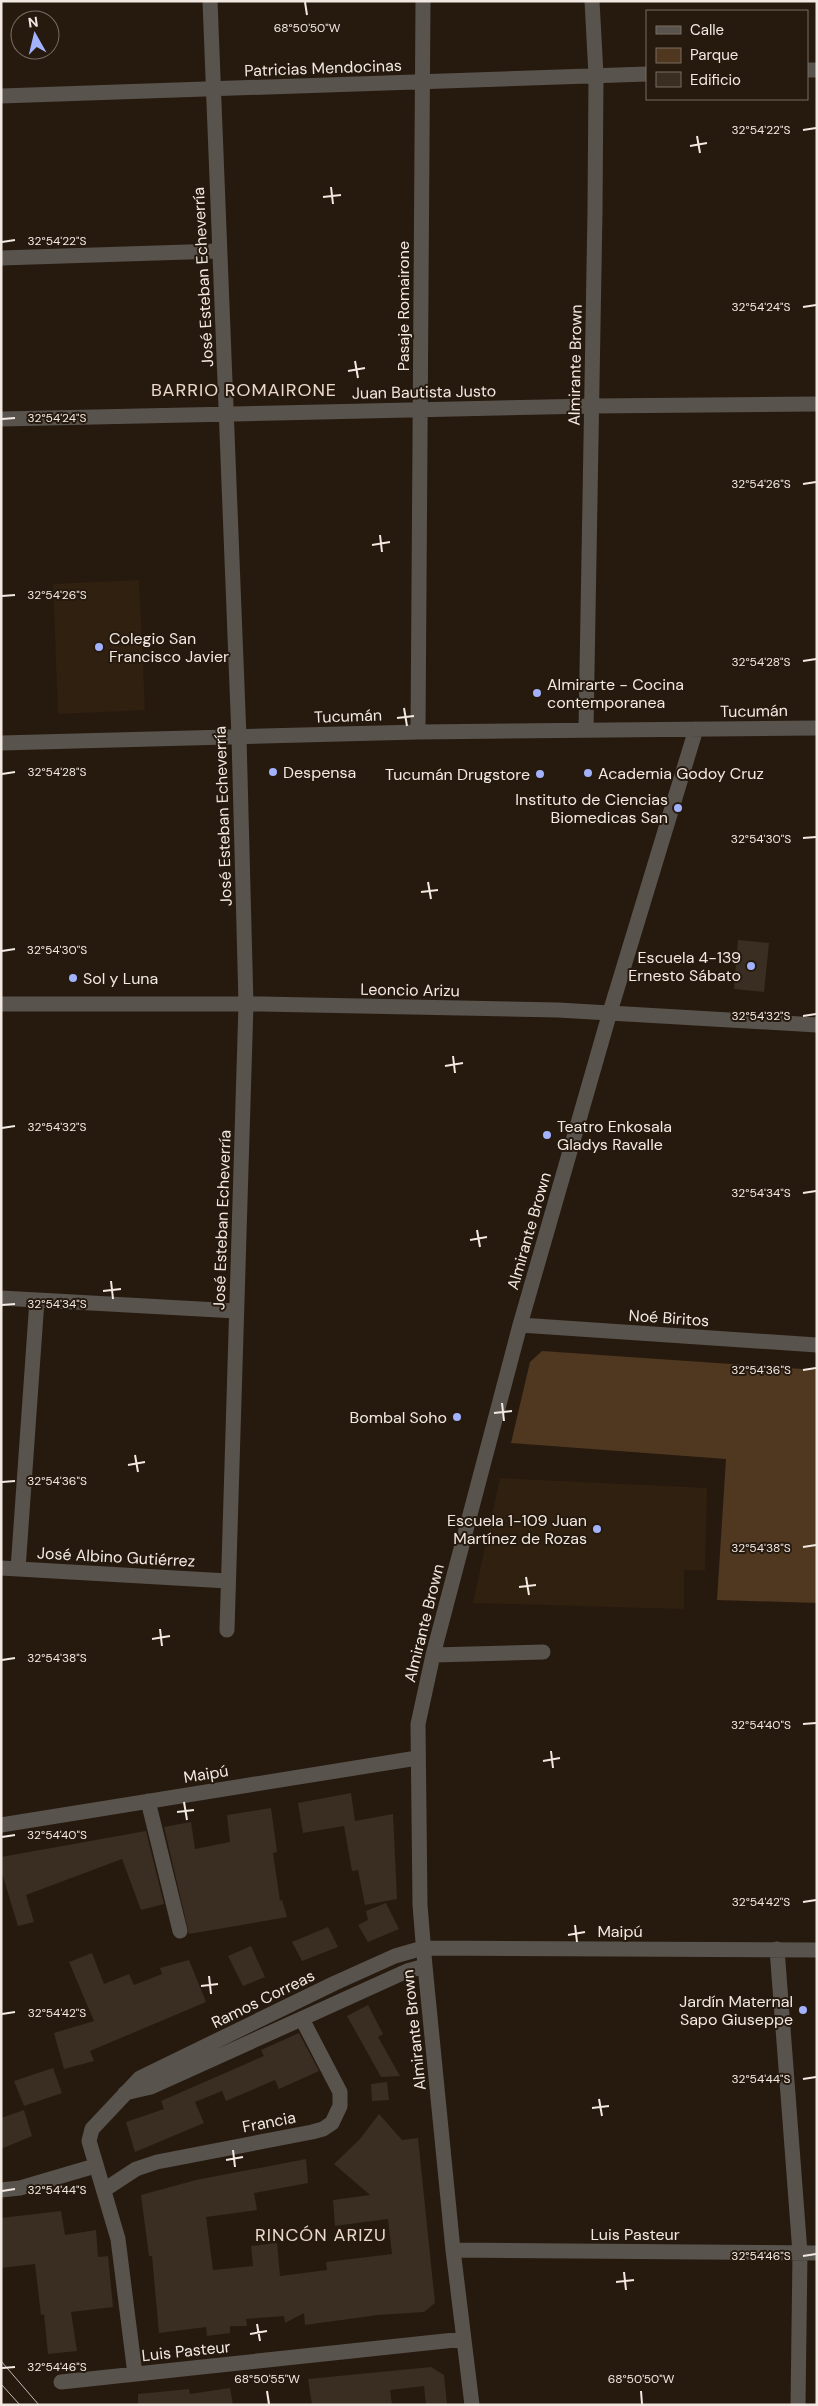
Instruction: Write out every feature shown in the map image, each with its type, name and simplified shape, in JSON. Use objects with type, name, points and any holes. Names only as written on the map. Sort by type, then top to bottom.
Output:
[{"type":"street","name":"José Esteban Echeverría","points":[[210,1],[212,90],[227,413],[239,737],[246,1004],[227,1630]]},
{"type":"street","name":"Pasaje Romairone","points":[[418,732],[423,1]]},
{"type":"street","name":"Almirante Brown","points":[[586,729],[596,75],[592,1]]},
{"type":"street","name":"Patricias Mendocinas","points":[[1,96],[646,74]]},
{"type":"street","points":[[1,258],[219,251]]},
{"type":"street","name":"Juan Bautista Justo","points":[[1,419],[592,406],[817,404]]},
{"type":"street","name":"Tucumán","points":[[1,743],[418,732],[817,728]]},
{"type":"street","name":"Almirante Brown","points":[[472,2405],[453,2250],[423,1948],[416,1758],[418,1724],[433,1655],[520,1325],[610,1012],[696,729]]},
{"type":"street","name":"Leoncio Arizu","points":[[1,1004],[246,1004],[610,1012],[817,1025]]},
{"type":"street","points":[[1,1298],[236,1311]]},
{"type":"street","points":[[18,1569],[37,1300]]},
{"type":"street","name":"Noé Biritos","points":[[520,1325],[817,1345]]},
{"type":"street","name":"José Albino Gutiérrez","points":[[1,1568],[228,1581]]},
{"type":"street","points":[[433,1655],[543,1652]]},
{"type":"street","name":"Maipú","points":[[1,1825],[416,1758]]},
{"type":"street","points":[[148,1801],[180,1931]]},
{"type":"street","name":"Maipú","points":[[423,1948],[817,1950]]},
{"type":"street","name":"Ramos Correas","points":[[95,2166],[90,2141],[92,2129],[140,2078],[396,1956],[423,1948]]},
{"type":"street","points":[[777,1949],[800,2253],[798,2405]]},
{"type":"street","name":"Ramos Correas","points":[[125,2093],[151,2087],[408,1971],[425,1966]]},
{"type":"street","name":"Francia","points":[[104,2190],[136,2169],[157,2162],[312,2132],[323,2129],[332,2123],[340,2106],[340,2092],[302,2019]]},
{"type":"street","points":[[1,2190],[20,2188],[95,2166],[118,2239],[135,2374]]},
{"type":"street","name":"Luis Pasteur","points":[[453,2250],[817,2253]]},
{"type":"street","name":"Luis Pasteur","points":[[61,2382],[464,2339]]},
{"type":"shaded area","name":"Colegio San Francisco Javier","points":[[139,580],[145,710],[58,714],[53,584]]},
{"type":"shaded area","name":"Escuela 1-109 Juan Martínez de Rozas","points":[[500,1478],[707,1488],[705,1570],[684,1570],[684,1609],[473,1603]]},
{"type":"green space","points":[[542,1351],[817,1370],[817,1603],[717,1600],[726,1459],[511,1443],[530,1362]]},
{"type":"building","name":"Escuela 4-139 Ernesto Sábato","points":[[738,940],[769,943],[764,992],[734,989]]},
{"type":"building","points":[[351,1793],[355,1821],[393,1814],[397,1899],[365,1905],[358,1870],[352,1871],[344,1826],[303,1833],[298,1803]]},
{"type":"building","points":[[271,1808],[277,1852],[273,1853],[280,1901],[282,1900],[287,1917],[189,1934],[164,1827],[191,1822],[195,1849],[230,1842],[227,1815]]},
{"type":"building","points":[[146,1831],[164,1904],[141,1910],[122,1859],[26,1895],[34,1922],[18,1926],[1,1870],[1,1857]]},
{"type":"building","points":[[386,1903],[399,1929],[368,1942],[358,1925],[368,1920],[366,1911]]},
{"type":"building","points":[[328,1927],[338,1947],[302,1961],[292,1942]]},
{"type":"building","points":[[251,1946],[265,1977],[243,1986],[228,1956]]},
{"type":"building","points":[[92,1953],[104,1984],[129,1974],[134,1985],[162,1974],[160,1968],[189,1960],[206,2002],[90,2051],[94,2061],[64,2069],[54,2033],[94,2021],[69,1962]]},
{"type":"building","points":[[368,2005],[383,2034],[378,2037],[400,2076],[381,2077],[347,2016]]},
{"type":"building","points":[[299,2033],[319,2071],[279,2089],[275,2080],[226,2101],[222,2091],[195,2102],[204,2123],[135,2152],[126,2122],[164,2109],[161,2101],[264,2056],[261,2050]]},
{"type":"building","points":[[53,2068],[62,2093],[24,2106],[14,2081]]},
{"type":"building","points":[[387,2082],[389,2100],[372,2101],[371,2084]]},
{"type":"building","points":[[24,2110],[32,2136],[1,2149],[1,2118]]},
{"type":"building","points":[[379,2114],[402,2140],[418,2138],[435,2303],[424,2312],[378,2315],[305,2325],[304,2313],[285,2323],[284,2316],[246,2319],[247,2326],[230,2326],[230,2333],[207,2336],[206,2327],[159,2333],[152,2256],[149,2256],[141,2195],[196,2180],[306,2159],[308,2183],[254,2193],[257,2210],[206,2217],[213,2270],[253,2266],[251,2246],[277,2243],[280,2276],[327,2270],[326,2262],[392,2254],[388,2219],[335,2226],[333,2200],[370,2195],[334,2164],[360,2139]]},
{"type":"building","points":[[61,2211],[65,2235],[96,2230],[98,2257],[108,2256],[113,2307],[71,2312],[77,2351],[48,2354],[44,2314],[41,2315],[35,2264],[1,2268],[1,2218]]},
{"type":"building","points":[[431,2367],[444,2375],[447,2405],[426,2405],[424,2386],[390,2390],[392,2405],[312,2405],[308,2379]]},
{"type":"building","points":[[230,2388],[233,2405],[138,2405],[138,2394],[189,2389],[190,2394]]},
{"type":"tram line","points":[[1,2361],[39,2405]]},
{"type":"tram line","points":[[1,2384],[20,2405]]},
{"type":"place","name":"Colegio San Francisco Javier","points":[[99,647]]},
{"type":"place","name":"Almirarte - Cocina contemporanea","points":[[537,693]]},
{"type":"place","name":"Despensa","points":[[273,772]]},
{"type":"place","name":"Academia Godoy Cruz","points":[[588,773]]},
{"type":"place","name":"Tucumán Drugstore","points":[[540,774]]},
{"type":"place","name":"Instituto de Ciencias Biomedicas San","points":[[678,808]]},
{"type":"place","name":"Escuela 4-139 Ernesto Sábato","points":[[751,966]]},
{"type":"place","name":"Sol y Luna","points":[[73,978]]},
{"type":"place","name":"Teatro Enkosala Gladys Ravalle","points":[[547,1135]]},
{"type":"place","name":"Bombal Soho","points":[[457,1417]]},
{"type":"place","name":"Escuela 1-109 Juan Martínez de Rozas","points":[[597,1529]]},
{"type":"place","name":"Jardín Maternal Sapo Giuseppe","points":[[803,2010]]},
{"type":"district","name":"BARRIO ROMAIRONE","points":[[244,390]]},
{"type":"district","name":"RINCÓN ARIZU","points":[[321,2235]]}]
